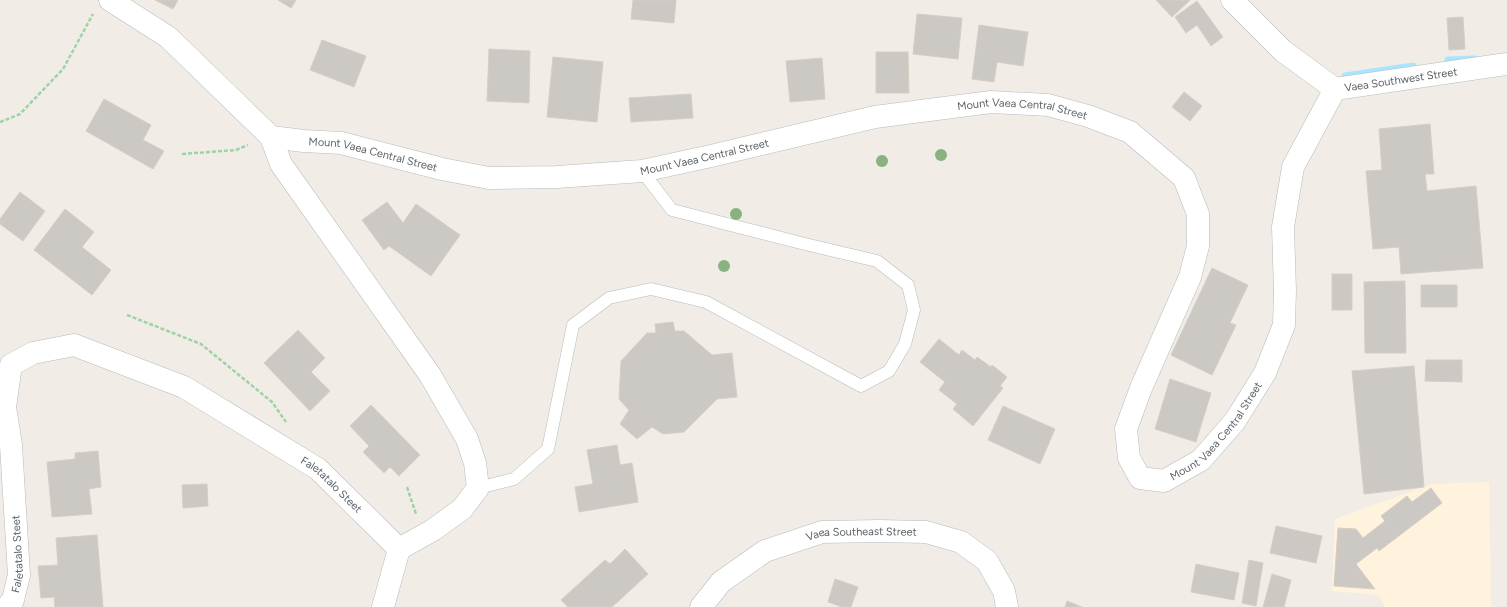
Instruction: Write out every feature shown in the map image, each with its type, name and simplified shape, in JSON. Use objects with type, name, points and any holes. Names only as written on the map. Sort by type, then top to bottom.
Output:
[{"type":"street","name":"Vaea Southwest Street","points":[[1232,0],[1283,52],[1335,89],[1507,64]]},
{"type":"street","points":[[102,7],[168,37],[271,136],[281,164],[433,381],[467,439],[475,463],[478,488],[462,509],[433,530],[399,550],[383,607]]},
{"type":"street","name":"Mount Vaea Central Street","points":[[271,136],[304,141],[341,143],[442,169],[489,178],[558,178],[642,171],[875,117],[991,102],[1048,105],[1088,116],[1130,132],[1184,178],[1198,214],[1198,246],[1190,278],[1141,388],[1126,429],[1129,458],[1140,478],[1164,481],[1201,460],[1235,421],[1265,373],[1284,324],[1285,290],[1283,227],[1293,167],[1335,89]]},
{"type":"street","name":"Faletatalo Steet","points":[[7,607],[13,600],[19,575],[11,445],[5,408],[11,365],[33,353],[74,345],[184,386],[318,469],[399,550]]},
{"type":"street","name":"Vaea Southeast Street","points":[[701,607],[721,582],[765,551],[822,532],[879,531],[926,532],[961,542],[987,561],[1004,591],[1007,607]]},
{"type":"lane","points":[[478,488],[514,479],[548,449],[573,325],[609,298],[651,289],[706,302],[861,386],[889,371],[906,344],[914,310],[908,285],[877,261],[672,210],[642,171]]},
{"type":"path","points":[[0,122],[20,114],[63,69],[102,7]]},
{"type":"path","points":[[182,154],[236,150],[271,136]]},
{"type":"path","points":[[127,315],[201,344],[272,402],[289,426]]},
{"type":"path","points":[[407,487],[422,536]]},
{"type":"shaded area","points":[[1489,482],[1491,607],[1385,607],[1378,595],[1332,591],[1335,519],[1432,484]]},
{"type":"building","points":[[155,0],[178,0],[173,9]]},
{"type":"building","points":[[278,0],[296,0],[291,8]]},
{"type":"building","points":[[633,0],[676,0],[674,23],[631,19]]},
{"type":"building","points":[[1156,0],[1190,0],[1172,17]]},
{"type":"building","points":[[1197,1],[1223,37],[1211,46],[1197,25],[1186,33],[1175,17]]},
{"type":"building","points":[[917,14],[962,18],[958,59],[913,54]]},
{"type":"building","points":[[1463,17],[1465,49],[1449,50],[1447,18]]},
{"type":"building","points":[[979,25],[1028,32],[1023,66],[997,62],[994,82],[972,79]]},
{"type":"building","points":[[322,40],[366,56],[354,87],[310,70]]},
{"type":"building","points":[[489,49],[530,51],[529,103],[487,101]]},
{"type":"building","points":[[876,52],[908,52],[909,93],[876,93]]},
{"type":"building","points":[[553,57],[603,62],[597,122],[547,117]]},
{"type":"building","points":[[822,58],[825,99],[790,102],[786,61]]},
{"type":"building","points":[[1184,92],[1202,106],[1190,121],[1172,107]]},
{"type":"building","points":[[691,94],[693,118],[631,122],[629,98]]},
{"type":"building","points":[[104,99],[151,125],[143,140],[164,151],[153,169],[86,131]]},
{"type":"building","points":[[1430,124],[1434,174],[1425,174],[1427,191],[1476,186],[1483,268],[1401,274],[1399,247],[1373,249],[1366,171],[1382,170],[1379,129]]},
{"type":"building","points":[[20,192],[45,211],[23,241],[0,224],[0,219]]},
{"type":"building","points":[[387,202],[403,223],[416,204],[460,235],[431,276],[389,246],[384,250],[362,220]]},
{"type":"building","points":[[65,209],[94,232],[82,247],[111,270],[92,295],[34,250]]},
{"type":"building","points":[[1212,268],[1248,285],[1230,323],[1236,325],[1212,375],[1171,355]]},
{"type":"building","points":[[1332,274],[1352,274],[1352,310],[1332,310]]},
{"type":"building","points":[[1405,281],[1406,353],[1365,353],[1364,282]]},
{"type":"building","points":[[1421,285],[1457,285],[1457,307],[1421,307]]},
{"type":"building","points":[[673,322],[675,331],[684,331],[712,355],[732,353],[737,397],[717,399],[684,432],[663,434],[652,427],[637,439],[620,424],[629,410],[619,399],[621,361],[647,333],[656,333],[655,324]]},
{"type":"building","points":[[298,330],[325,358],[311,372],[330,391],[310,411],[264,363]]},
{"type":"building","points":[[939,339],[959,355],[962,350],[975,360],[977,357],[991,367],[992,365],[1007,377],[1000,386],[1003,388],[973,426],[953,409],[957,404],[939,390],[945,382],[920,362]]},
{"type":"building","points":[[1426,360],[1462,360],[1462,382],[1425,381]]},
{"type":"building","points":[[1414,366],[1424,487],[1364,494],[1352,371]]},
{"type":"building","points":[[1170,379],[1211,393],[1196,442],[1155,429]]},
{"type":"building","points":[[371,405],[420,455],[399,476],[390,467],[384,473],[363,452],[369,446],[350,426]]},
{"type":"building","points":[[1003,406],[1055,429],[1040,464],[988,440]]},
{"type":"building","points":[[617,445],[620,465],[632,463],[638,502],[579,512],[575,487],[593,484],[587,450]]},
{"type":"building","points":[[98,451],[101,487],[89,489],[92,514],[52,517],[47,462],[75,459],[75,453]]},
{"type":"building","points":[[207,484],[208,506],[183,508],[182,485]]},
{"type":"building","points":[[1431,488],[1442,503],[1379,551],[1377,548],[1356,564],[1375,589],[1334,586],[1338,528],[1356,529],[1363,538],[1385,521],[1381,516],[1407,496],[1412,502]]},
{"type":"building","points":[[1276,526],[1322,536],[1316,563],[1270,553]]},
{"type":"building","points":[[97,535],[103,607],[55,607],[54,597],[41,598],[38,566],[58,565],[56,538]]},
{"type":"building","points":[[625,549],[648,574],[612,607],[568,607],[561,600],[605,560],[610,564]]},
{"type":"building","points":[[1249,560],[1263,563],[1256,606],[1242,603]]},
{"type":"building","points":[[1196,564],[1239,573],[1234,600],[1191,592]]},
{"type":"building","points":[[1272,574],[1291,580],[1284,607],[1263,607]]},
{"type":"building","points":[[835,579],[858,587],[851,607],[842,607],[828,602]]},
{"type":"building","points":[[1067,601],[1082,607],[1065,607]]},
{"type":"waterway","points":[[1448,60],[1474,59]]},
{"type":"waterway","points":[[1345,76],[1413,66]]}]
